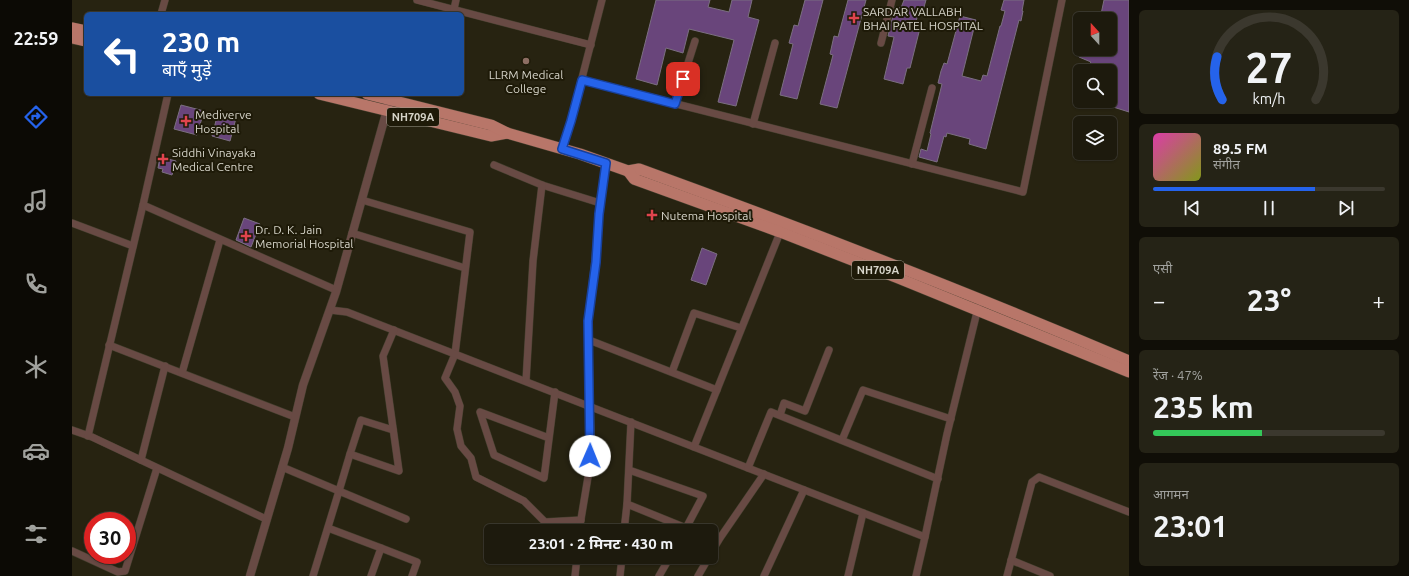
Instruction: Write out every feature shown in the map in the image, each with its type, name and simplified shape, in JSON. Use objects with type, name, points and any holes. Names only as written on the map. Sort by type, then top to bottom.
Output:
[{"type":"highway","points":[[72,28],[84,30]]},
{"type":"highway","points":[[72,38],[84,41]]},
{"type":"highway","name":"NH709A","points":[[328,96],[491,136],[507,133]]},
{"type":"highway","name":"NH709A","points":[[376,96],[491,125],[507,133],[562,149],[628,171],[639,169],[979,305],[1129,361]]},
{"type":"highway","name":"NH709A","points":[[979,305],[1129,372]]},
{"type":"street","points":[[162,12],[165,0]]},
{"type":"street","points":[[417,0],[462,12]]},
{"type":"street","points":[[454,10],[456,0]]},
{"type":"street","points":[[562,149],[571,121],[602,0]]},
{"type":"street","points":[[881,43],[892,0]]},
{"type":"street","points":[[582,80],[1023,192],[1062,0]]},
{"type":"street","points":[[464,13],[590,45]]},
{"type":"street","points":[[675,104],[695,42]]},
{"type":"street","points":[[754,124],[775,43]]},
{"type":"street","points":[[912,164],[932,88]]},
{"type":"street","points":[[88,436],[168,96]]},
{"type":"street","points":[[250,576],[282,467],[303,385],[330,310],[390,99]]},
{"type":"street","points":[[580,524],[589,471],[590,406],[588,321],[596,262],[600,203],[606,163]]},
{"type":"street","points":[[494,166],[542,185],[600,203]]},
{"type":"street","points":[[526,381],[533,261],[542,185]]},
{"type":"street","points":[[362,200],[470,232],[455,354],[444,378],[455,392],[460,406],[457,429],[461,446],[471,458],[476,476],[524,501],[545,522],[581,520]]},
{"type":"street","points":[[143,206],[336,290]]},
{"type":"street","points":[[72,223],[133,246]]},
{"type":"street","points":[[694,447],[782,227]]},
{"type":"street","points":[[352,233],[466,268]]},
{"type":"street","points":[[182,373],[220,240]]},
{"type":"street","points":[[916,576],[926,537],[951,419],[979,305]]},
{"type":"street","points":[[330,310],[347,312],[926,537]]},
{"type":"street","points":[[672,372],[694,313],[741,328]]},
{"type":"street","points":[[350,454],[399,471],[383,356],[394,330]]},
{"type":"street","points":[[589,340],[717,390]]},
{"type":"street","points":[[109,345],[295,417]]},
{"type":"street","points":[[780,415],[784,402],[805,411],[829,350]]},
{"type":"street","points":[[141,460],[164,366]]},
{"type":"street","points":[[842,440],[863,390],[951,419]]},
{"type":"street","points":[[549,438],[480,412],[494,455],[544,478],[555,392]]},
{"type":"street","points":[[748,468],[771,412],[938,479]]},
{"type":"street","points":[[312,576],[361,420],[393,430]]},
{"type":"street","points":[[625,524],[631,422]]},
{"type":"street","points":[[72,430],[266,518]]},
{"type":"street","points":[[282,467],[406,519]]},
{"type":"street","points":[[72,551],[118,572],[124,571],[157,468]]},
{"type":"street","points":[[629,470],[703,496],[688,524]]},
{"type":"street","points":[[718,541],[764,474]]},
{"type":"street","points":[[1007,576],[1032,482],[1040,477],[1129,512]]},
{"type":"street","points":[[764,576],[804,490]]},
{"type":"street","points":[[627,504],[672,524]]},
{"type":"street","points":[[848,576],[862,513]]},
{"type":"street","points":[[328,528],[417,562],[412,576]]},
{"type":"street","points":[[371,576],[380,548]]},
{"type":"street","points":[[1011,560],[1050,576]]},
{"type":"street","points":[[575,576],[576,564]]},
{"type":"street","points":[[620,576],[621,564]]},
{"type":"street","points":[[659,576],[666,564]]},
{"type":"street","points":[[698,576],[705,564]]},
{"type":"building","points":[[656,0],[710,0],[708,7],[729,12],[732,0],[752,0],[748,17],[759,20],[736,106],[718,102],[734,40],[689,29],[683,53],[666,48],[657,85],[636,79]]},
{"type":"building","points":[[805,0],[823,0],[797,99],[780,95],[793,44],[789,43],[794,25],[798,26]]},
{"type":"building","points":[[848,0],[866,0],[837,108],[820,104],[833,55],[830,54],[834,36],[838,37]]},
{"type":"building","points":[[904,0],[926,0],[922,14],[918,13],[915,27],[920,28],[910,68],[907,68],[903,84],[884,79],[894,37],[888,36],[895,7],[901,8]]},
{"type":"building","points":[[1004,0],[1024,0],[1023,11],[1021,21],[1019,20],[986,149],[969,144],[970,139],[947,133],[946,137],[944,136],[937,162],[919,157],[921,149],[927,151],[942,84],[938,83],[944,63],[947,64],[960,16],[976,20],[962,76],[981,81],[983,75],[987,76],[1005,11],[1001,10]]},
{"type":"building","points":[[1104,0],[1129,0],[1129,112],[1116,108],[1117,64],[1089,64],[1091,62],[1078,56],[1117,56],[1117,12],[1101,12]]},
{"type":"building","points":[[181,105],[204,111],[197,135],[174,129]]},
{"type":"building","points":[[218,113],[236,118],[230,141],[212,136]]},
{"type":"building","points":[[160,157],[176,161],[172,175],[162,172],[163,169],[158,168]]},
{"type":"building","points":[[244,218],[260,224],[251,247],[236,240]]},
{"type":"building","points":[[702,248],[717,254],[706,285],[691,280]]},
{"type":"place","name":"SARDAR VALLABH BHAI PATEL HOSPITAL","points":[[854,18]]},
{"type":"place","name":"LLRM Medical College","points":[[526,61]]},
{"type":"place","name":"Mediverve Hospital","points":[[186,121]]},
{"type":"place","name":"Siddhi Vinayaka Medical Centre","points":[[163,159]]},
{"type":"place","name":"Nutema Hospital","points":[[652,215]]},
{"type":"place","name":"Dr. D. K. Jain Memorial Hospital","points":[[246,236]]},
{"type":"route","points":[[590,456],[588,321],[596,262],[599,214],[606,163],[562,149],[582,80],[675,104],[683,79]]}]
